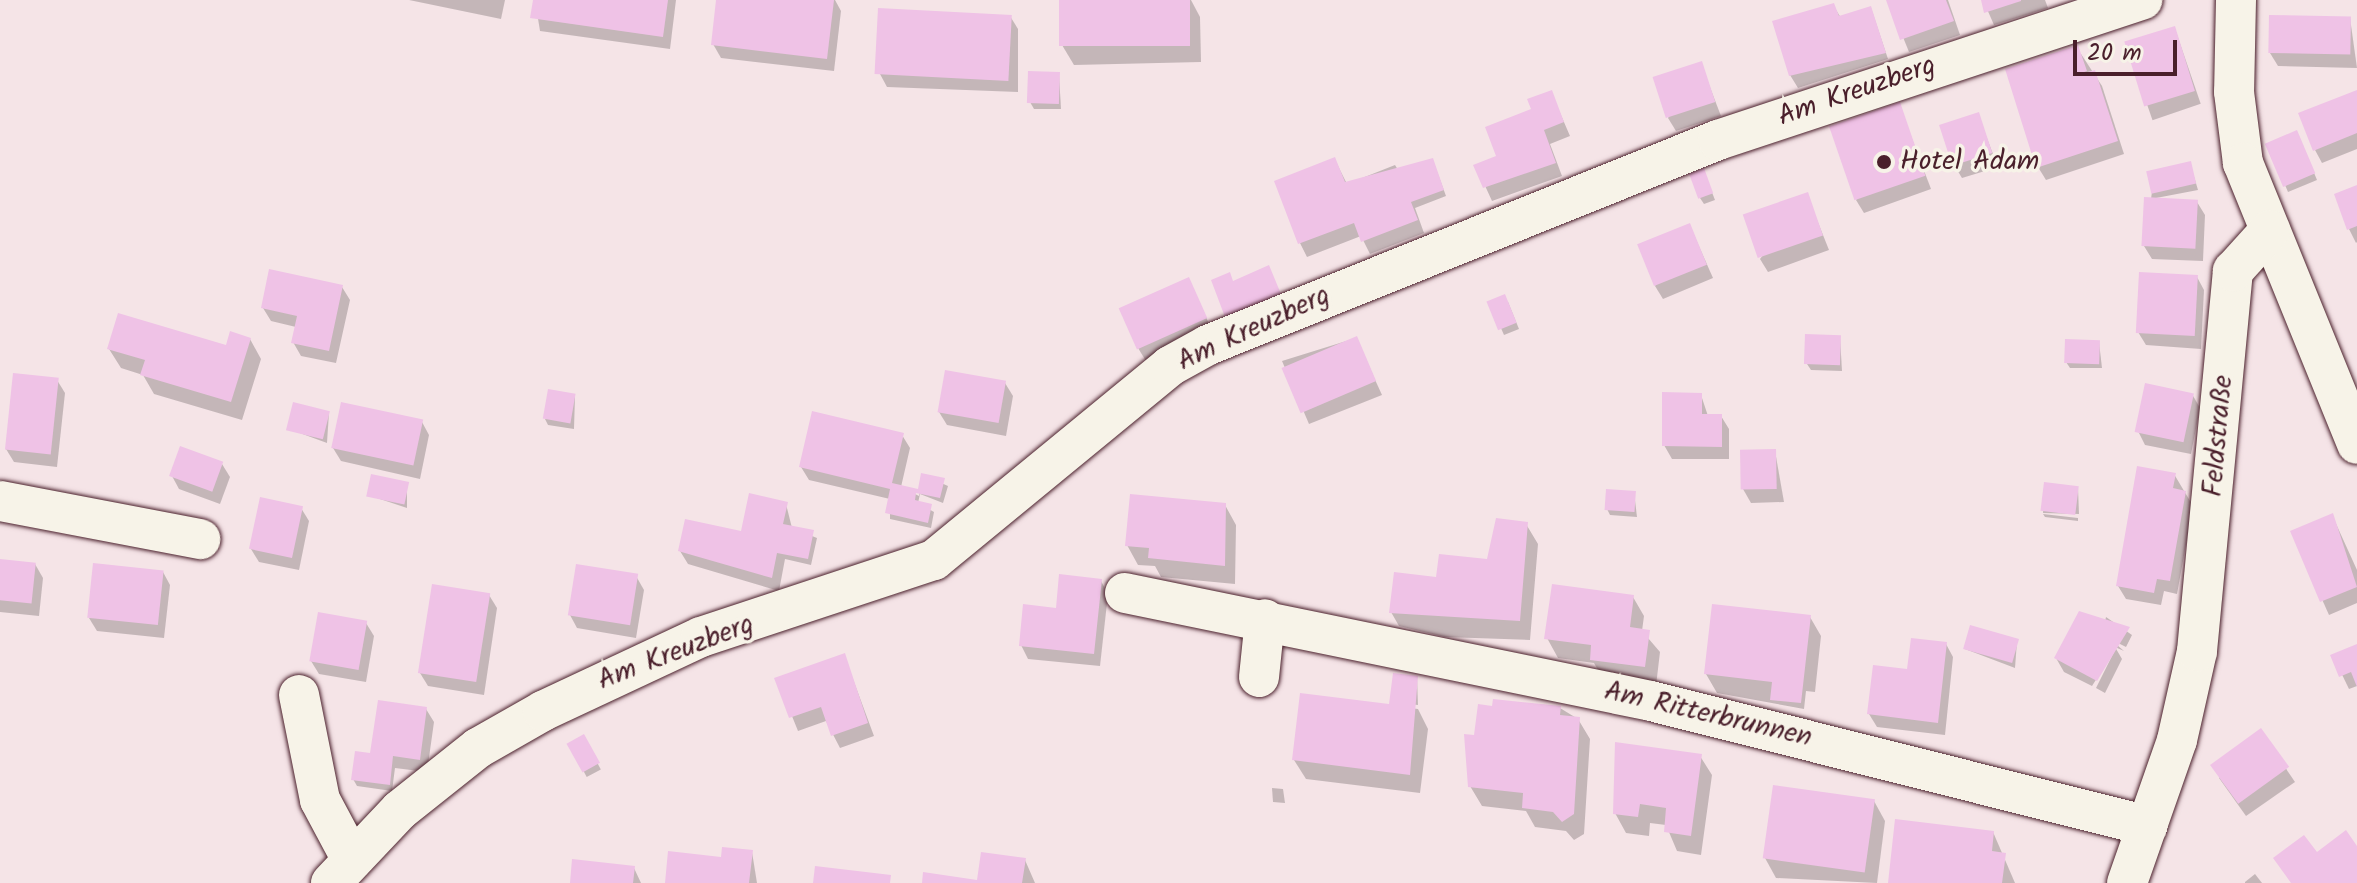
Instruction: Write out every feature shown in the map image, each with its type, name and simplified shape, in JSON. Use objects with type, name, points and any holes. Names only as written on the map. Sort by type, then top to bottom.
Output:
[{"type":"street","name":"Am Kreuzberg","points":[[342,872],[400,810],[478,748],[628,666],[934,560],[1160,374],[1208,345],[1718,140],[2142,0]]},
{"type":"street","points":[[2236,0],[2237,132],[2270,230],[2357,444]]},
{"type":"street","name":"Feldstraße","points":[[2127,883],[2148,826],[2197,651],[2233,271],[2270,230]]},
{"type":"street","points":[[0,501],[200,539]]},
{"type":"street","name":"Am Ritterbrunnen","points":[[1125,593],[1265,619],[1885,755],[2148,826]]},
{"type":"street","points":[[1259,677],[1265,619]]},
{"type":"street","points":[[299,695],[320,800],[342,872]]},
{"type":"building","points":[[533,0],[668,0],[663,37],[530,18]]},
{"type":"building","points":[[716,0],[834,0],[827,59],[711,45]]},
{"type":"building","points":[[1059,0],[1190,0],[1190,46],[1059,46]]},
{"type":"building","points":[[1886,0],[1946,0],[1954,21],[1900,40]]},
{"type":"building","points":[[1981,0],[2021,0],[2021,1],[1984,13]]},
{"type":"building","points":[[1834,3],[1839,16],[1871,6],[1886,53],[1789,76],[1772,21]]},
{"type":"building","points":[[878,8],[1012,15],[1008,81],[875,74]]},
{"type":"building","points":[[2269,15],[2351,16],[2350,54],[2268,53]]},
{"type":"building","points":[[2175,26],[2195,91],[2144,107],[2124,41]]},
{"type":"building","points":[[2078,45],[2087,71],[2073,76],[2095,70],[2118,141],[2036,168],[2005,69]]},
{"type":"building","points":[[1702,61],[1715,102],[1666,118],[1653,77]]},
{"type":"building","points":[[1028,71],[1060,72],[1059,104],[1027,103]]},
{"type":"building","points":[[1552,90],[1564,122],[1544,130],[1556,163],[1483,188],[1473,165],[1496,156],[1485,127],[1531,109],[1527,99]]},
{"type":"building","points":[[2357,90],[2357,133],[2313,151],[2298,113]]},
{"type":"building","points":[[1900,102],[1925,176],[1854,200],[1829,126]]},
{"type":"building","points":[[1979,112],[1992,153],[1952,166],[1939,125]]},
{"type":"building","points":[[2297,130],[2315,173],[2283,187],[2265,144]]},
{"type":"building","points":[[1335,157],[1345,182],[1433,158],[1444,190],[1411,202],[1418,220],[1361,242],[1354,223],[1298,244],[1274,181]]},
{"type":"building","points":[[2191,161],[2196,183],[2151,194],[2146,171]]},
{"type":"building","points":[[1704,168],[1713,193],[1698,199],[1689,173]]},
{"type":"building","points":[[2357,185],[2357,226],[2347,230],[2334,194]]},
{"type":"building","points":[[1808,192],[1823,235],[1758,258],[1743,214]]},
{"type":"building","points":[[2144,197],[2198,200],[2195,249],[2141,246]]},
{"type":"building","points":[[1690,223],[1707,265],[1654,286],[1637,244]]},
{"type":"building","points":[[1269,265],[1281,294],[1225,317],[1211,280],[1230,272],[1233,281]]},
{"type":"building","points":[[269,269],[343,285],[329,351],[291,343],[297,316],[261,308]]},
{"type":"building","points":[[2139,272],[2198,275],[2195,336],[2136,333]]},
{"type":"building","points":[[1189,277],[1207,318],[1137,349],[1119,308]]},
{"type":"building","points":[[1505,294],[1517,323],[1498,330],[1486,301]]},
{"type":"building","points":[[118,313],[226,345],[230,331],[251,338],[231,402],[140,375],[145,360],[107,349]]},
{"type":"building","points":[[1805,334],[1841,335],[1840,365],[1804,364]]},
{"type":"building","points":[[1357,336],[1376,381],[1301,413],[1282,368]]},
{"type":"building","points":[[2065,339],[2100,340],[2099,364],[2064,363]]},
{"type":"building","points":[[945,370],[1006,381],[999,423],[938,412]]},
{"type":"building","points":[[13,373],[59,378],[51,454],[5,450]]},
{"type":"building","points":[[2145,383],[2194,393],[2184,442],[2135,432]]},
{"type":"building","points":[[548,389],[576,394],[570,423],[543,419]]},
{"type":"building","points":[[1662,392],[1702,393],[1702,414],[1722,414],[1722,447],[1662,446]]},
{"type":"building","points":[[293,402],[330,411],[323,439],[286,430]]},
{"type":"building","points":[[341,402],[423,419],[413,465],[331,448]]},
{"type":"building","points":[[812,411],[904,433],[892,483],[918,489],[921,473],[945,478],[940,498],[916,493],[915,500],[932,504],[928,523],[885,513],[890,489],[799,467]]},
{"type":"building","points":[[180,446],[223,462],[212,492],[169,476]]},
{"type":"building","points":[[1776,449],[1777,489],[1741,490],[1740,450]]},
{"type":"building","points":[[2137,466],[2176,473],[2173,488],[2186,491],[2170,581],[2157,579],[2154,593],[2116,586]]},
{"type":"building","points":[[371,474],[409,482],[404,505],[366,496]]},
{"type":"building","points":[[2044,482],[2079,486],[2075,515],[2040,511]]},
{"type":"building","points":[[1606,489],[1636,491],[1634,512],[1605,510]]},
{"type":"building","points":[[749,493],[788,502],[783,524],[814,530],[808,559],[777,553],[772,578],[678,551],[685,519],[741,531]]},
{"type":"building","points":[[1130,494],[1226,503],[1225,566],[1148,558],[1149,548],[1125,546]]},
{"type":"building","points":[[260,497],[303,506],[292,558],[249,549]]},
{"type":"building","points":[[2333,513],[2357,587],[2320,602],[2290,531]]},
{"type":"building","points":[[1496,518],[1528,522],[1520,621],[1389,613],[1394,572],[1436,577],[1439,554],[1487,559]]},
{"type":"building","points":[[0,559],[36,563],[32,604],[0,600]]},
{"type":"building","points":[[93,563],[164,570],[158,625],[87,618]]},
{"type":"building","points":[[576,564],[638,574],[630,625],[568,615]]},
{"type":"building","points":[[1059,574],[1102,579],[1094,654],[1019,646],[1023,604],[1056,608]]},
{"type":"building","points":[[432,584],[490,593],[476,682],[418,673]]},
{"type":"building","points":[[1552,584],[1634,595],[1630,627],[1650,630],[1645,667],[1590,660],[1591,645],[1544,639]]},
{"type":"building","points":[[1712,604],[1811,615],[1801,703],[1770,700],[1772,682],[1704,674]]},
{"type":"building","points":[[2079,611],[2130,627],[2097,681],[2054,658]]},
{"type":"building","points":[[318,612],[367,621],[359,670],[309,661]]},
{"type":"building","points":[[1970,625],[2019,639],[2012,663],[1963,649]]},
{"type":"building","points":[[1911,638],[1947,642],[1938,723],[1867,714],[1873,665],[1907,669]]},
{"type":"building","points":[[2357,644],[2357,687],[2351,672],[2339,677],[2330,655]]},
{"type":"building","points":[[845,653],[868,723],[831,736],[821,707],[789,718],[774,678]]},
{"type":"building","points":[[1393,673],[1418,676],[1410,775],[1292,760],[1300,693],[1389,704]]},
{"type":"building","points":[[1493,699],[1561,706],[1560,715],[1580,717],[1574,814],[1562,822],[1553,812],[1522,808],[1523,793],[1468,787],[1464,734],[1474,735],[1478,704],[1492,706]]},
{"type":"building","points":[[378,700],[427,707],[420,760],[393,756],[390,785],[351,780],[355,751],[370,753]]},
{"type":"building","points":[[2261,728],[2289,767],[2238,804],[2210,765]]},
{"type":"building","points":[[584,734],[600,763],[583,773],[567,744]]},
{"type":"building","points":[[1615,742],[1702,754],[1691,836],[1664,832],[1666,808],[1640,804],[1638,817],[1613,814]]},
{"type":"building","points":[[1773,785],[1875,799],[1865,873],[1763,858]]},
{"type":"building","points":[[1895,819],[1994,831],[1992,851],[2006,853],[2002,883],[1888,883]]},
{"type":"building","points":[[2346,830],[2357,846],[2357,883],[2291,883],[2273,858],[2304,835],[2317,852]]},
{"type":"building","points":[[722,847],[753,850],[749,883],[665,883],[668,851],[721,857]]},
{"type":"building","points":[[981,852],[1026,858],[1022,883],[922,883],[923,872],[977,880]]},
{"type":"building","points":[[572,859],[635,866],[633,883],[570,883]]},
{"type":"building","points":[[815,866],[891,875],[890,883],[813,883]]},
{"type":"place","name":"Hotel Adam","points":[[1884,162]]}]
